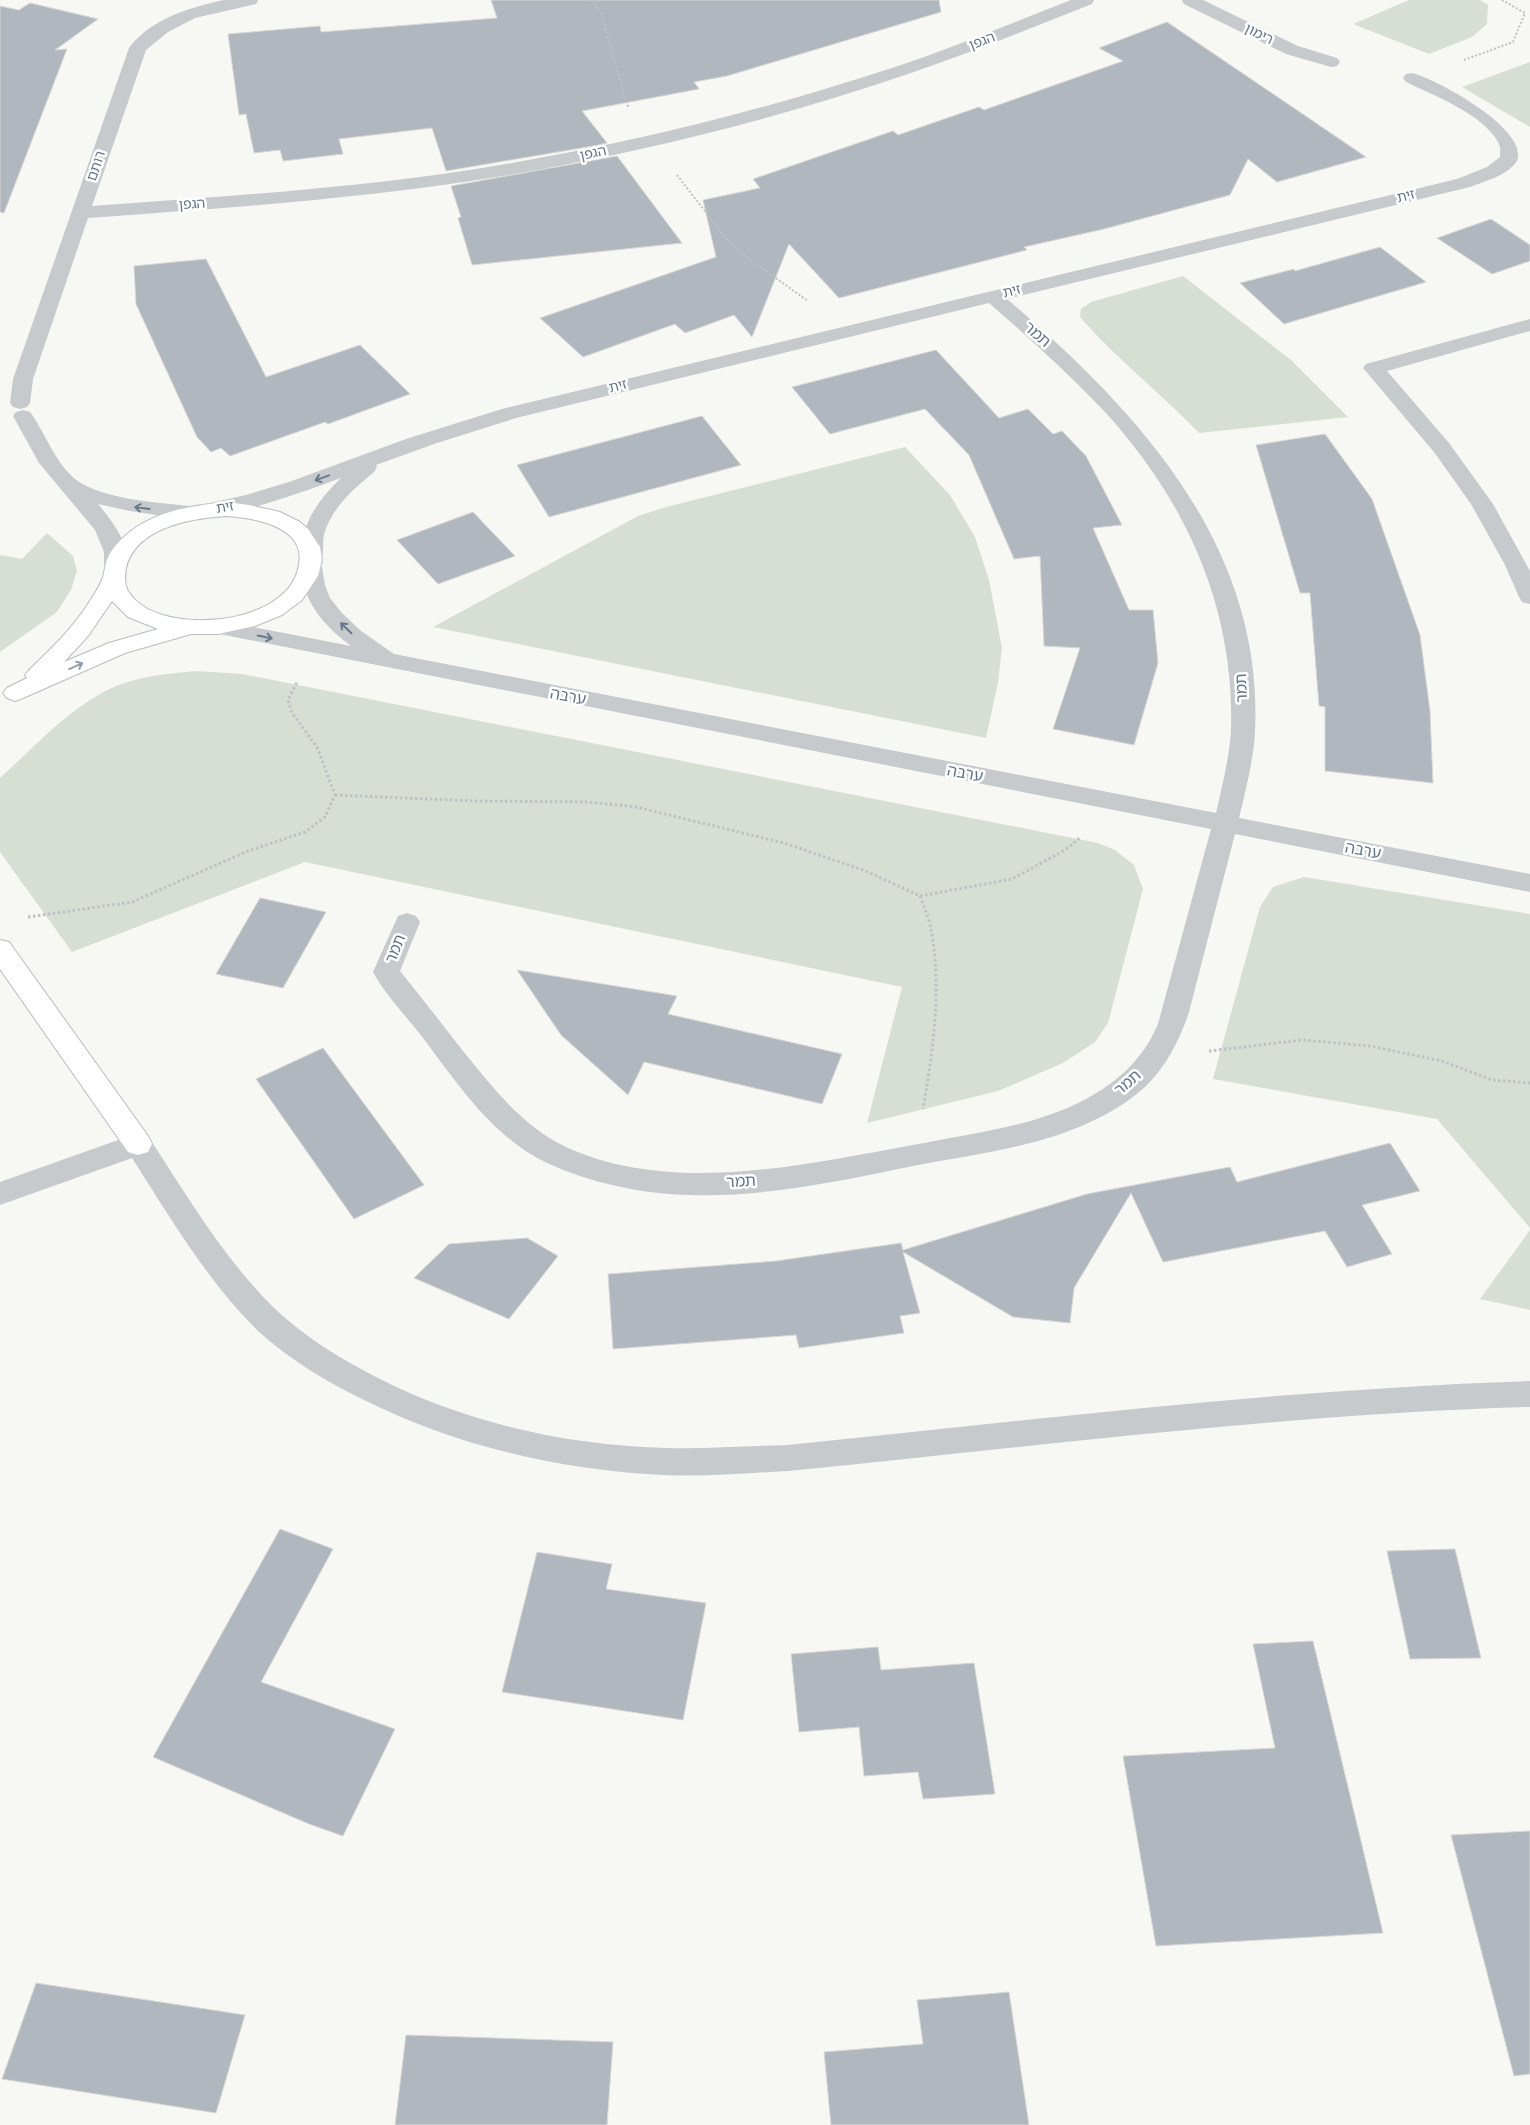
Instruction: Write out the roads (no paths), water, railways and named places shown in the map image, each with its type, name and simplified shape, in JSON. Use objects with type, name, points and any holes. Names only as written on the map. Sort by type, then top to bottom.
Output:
[{"type":"street","name":"רותם","points":[[114,573],[115,551],[107,533],[37,443],[22,409],[20,391],[23,378],[138,48],[149,36],[164,26],[184,17],[250,0]]},
{"type":"street","name":"הגפן","points":[[80,213],[326,194],[412,184],[506,170],[654,140],[736,120],[874,80],[1086,0]]},
{"type":"street","name":"רימון","points":[[1190,0],[1292,50],[1330,62]]},
{"type":"street","name":"זית","points":[[200,512],[245,503],[287,491],[448,432],[518,411],[1463,182],[1494,171],[1509,159],[1510,145],[1500,131],[1482,117],[1412,78]]},
{"type":"street","name":"תמר","points":[[407,922],[386,972],[501,1117],[526,1138],[557,1155],[591,1168],[629,1177],[669,1182],[755,1182],[800,1177],[1016,1136],[1071,1118],[1118,1094],[1138,1078],[1168,1037],[1230,806],[1244,733],[1241,664],[1226,596],[1200,532],[1161,469],[1113,409],[1056,351],[992,296]]},
{"type":"street","points":[[1530,325],[1373,368],[1411,409],[1478,498],[1506,545],[1530,597]]},
{"type":"street","name":"זית","points":[[311,561],[314,532],[328,506],[346,484],[384,455]]},
{"type":"street","name":"רותם","points":[[72,487],[100,498],[130,506],[200,512]]},
{"type":"street","points":[[8,698],[51,663],[79,633],[100,604],[120,556],[140,535],[171,519],[200,512],[245,510],[278,518],[290,525],[301,535],[308,545],[311,561],[306,579],[299,590],[274,610],[256,618],[217,627],[190,628],[145,618],[132,611],[122,601],[116,590],[114,573]]},
{"type":"street","name":"ערבה","points":[[311,561],[314,586],[321,600],[341,624],[366,645],[401,664]]},
{"type":"street","name":"ערבה","points":[[217,627],[1530,883]]},
{"type":"street","points":[[8,698],[117,648],[190,628]]},
{"type":"street","points":[[0,949],[138,1144],[212,1258],[261,1314],[321,1363],[390,1401],[466,1429],[547,1449],[630,1460],[720,1462],[788,1458],[1318,1404],[1430,1397],[1530,1394]]},
{"type":"street","points":[[0,1194],[138,1144]]}]
